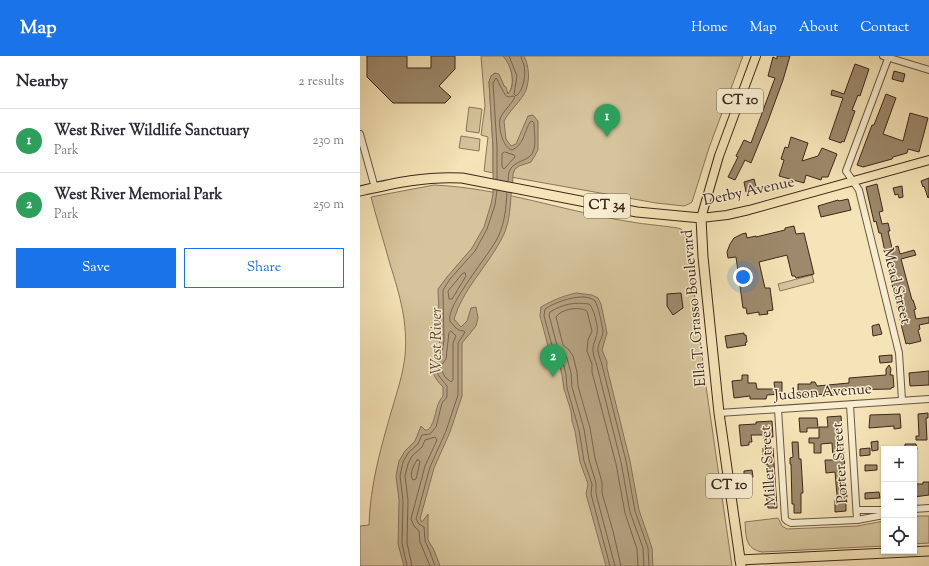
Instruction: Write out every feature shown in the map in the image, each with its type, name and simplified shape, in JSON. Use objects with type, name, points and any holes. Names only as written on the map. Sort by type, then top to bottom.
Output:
[{"type":"highway","name":"Derby Avenue","points":[[360,191],[440,176],[483,181],[637,212],[701,218]]},
{"type":"highway","name":"Ella T. Grasso Boulevard","points":[[701,218],[703,257],[719,413],[740,563]]},
{"type":"highway","points":[[740,563],[929,551]]},
{"type":"main road","name":"Ella T. Grasso Boulevard","points":[[701,218],[719,156],[756,56]]},
{"type":"main road","name":"Derby Avenue","points":[[701,218],[727,215],[749,210],[929,160]]},
{"type":"street","points":[[887,57],[929,70]]},
{"type":"street","name":"Mead Street","points":[[887,57],[846,171],[859,190],[899,353],[902,400]]},
{"type":"street","points":[[360,134],[375,188]]},
{"type":"street","name":"Judson Avenue","points":[[719,413],[929,399]]},
{"type":"street","name":"Porter Street","points":[[850,405],[857,520]]},
{"type":"street","name":"Miller Street","points":[[778,409],[785,519],[791,523],[857,520]]},
{"type":"street","points":[[917,509],[929,508]]},
{"type":"street","points":[[857,510],[881,510]]},
{"type":"street","points":[[857,520],[881,516]]},
{"type":"shaded area","points":[[481,56],[503,56],[509,64],[512,74],[512,85],[508,94],[502,82],[495,73],[491,76],[489,82],[493,173],[484,171],[488,137],[481,135],[485,106]]},
{"type":"shaded area","points":[[512,56],[743,56],[709,148],[692,202],[684,206],[656,203],[505,176],[502,106],[517,90]]},
{"type":"shaded area","points":[[469,107],[482,109],[479,133],[466,131]]},
{"type":"shaded area","points":[[461,136],[480,139],[479,151],[459,148]]},
{"type":"shaded area","points":[[434,185],[459,187],[509,195],[607,218],[678,228],[684,232],[688,242],[705,379],[732,566],[360,566],[360,526],[369,525],[371,495],[384,438],[401,376],[406,344],[400,298],[371,197]]},
{"type":"shaded area","points":[[812,275],[814,282],[780,291],[778,284]]},
{"type":"shaded area","points":[[917,516],[929,516],[929,543],[917,544]]},
{"type":"shaded area","points":[[778,518],[782,526],[787,529],[857,526],[881,522],[881,546],[762,552],[752,548],[749,545],[745,522]]},
{"type":"water","points":[[503,56],[524,56],[528,73],[528,81],[524,94],[504,121],[506,139],[511,146],[516,144],[528,116],[533,115],[538,121],[538,150],[531,162],[515,169],[513,174],[509,218],[504,235],[463,298],[454,319],[461,327],[467,321],[471,308],[476,307],[478,318],[476,326],[462,343],[462,396],[450,432],[434,468],[420,519],[422,522],[428,514],[428,540],[434,550],[440,566],[404,566],[398,544],[399,500],[396,476],[399,461],[405,451],[415,441],[421,426],[425,430],[428,430],[431,426],[438,404],[443,396],[443,387],[434,375],[432,365],[432,361],[437,358],[440,340],[438,289],[472,248],[484,227],[491,204],[493,194],[493,147],[489,82],[491,76],[495,73],[499,74],[508,94],[511,90],[512,75]]},
{"type":"water","points":[[576,293],[592,295],[598,298],[601,304],[607,333],[602,350],[607,362],[607,368],[630,461],[639,510],[652,548],[653,566],[606,566],[586,494],[588,484],[580,462],[571,411],[564,389],[558,359],[551,357],[540,316],[541,307],[558,298]]},
{"type":"building","points":[[367,56],[407,56],[407,68],[431,68],[431,56],[455,56],[455,69],[439,86],[451,97],[445,103],[393,103],[367,77]]},
{"type":"building","points":[[777,56],[790,56],[783,80],[751,163],[745,160],[735,180],[728,177],[738,157],[736,156],[744,140],[751,143],[775,78],[768,76],[773,57],[777,59]]},
{"type":"building","points":[[855,64],[869,69],[860,96],[858,95],[852,110],[855,111],[844,142],[842,141],[841,143],[829,139],[843,98],[831,95],[832,90],[844,94]]},
{"type":"building","points":[[894,71],[905,74],[903,82],[892,79]]},
{"type":"building","points":[[886,94],[896,98],[883,134],[903,141],[910,113],[928,118],[919,152],[908,149],[907,153],[893,157],[892,159],[863,167],[857,165],[872,125],[874,125]]},
{"type":"building","points":[[791,137],[808,143],[802,161],[818,156],[822,148],[837,154],[828,177],[822,177],[821,180],[806,175],[804,183],[779,176],[784,160],[781,159],[785,147],[788,148]]},
{"type":"building","points":[[929,178],[929,197],[928,198],[921,181]]},
{"type":"building","points":[[754,179],[757,190],[746,192],[744,182]]},
{"type":"building","points":[[877,184],[883,211],[879,212],[882,224],[888,223],[890,231],[888,231],[892,248],[898,246],[900,254],[914,250],[916,255],[901,259],[912,300],[916,309],[914,310],[916,319],[929,317],[929,323],[919,325],[920,329],[918,330],[921,341],[909,344],[906,344],[900,319],[902,318],[900,310],[898,310],[881,233],[879,233],[876,221],[874,222],[866,187]]},
{"type":"building","points":[[902,186],[903,197],[899,198],[898,194],[895,195],[893,188]]},
{"type":"building","points":[[848,199],[851,210],[821,217],[818,206],[838,200]]},
{"type":"building","points":[[794,226],[796,234],[804,233],[814,274],[796,278],[795,276],[792,276],[787,255],[759,262],[765,288],[770,288],[773,310],[767,311],[768,314],[759,315],[759,312],[747,314],[746,308],[743,308],[736,257],[728,258],[727,252],[730,244],[734,238],[742,234],[746,233],[747,238],[756,237],[785,230],[785,228]]},
{"type":"building","points":[[681,293],[683,308],[673,315],[667,306],[667,294]]},
{"type":"building","points":[[879,324],[882,334],[873,336],[872,326]]},
{"type":"building","points":[[744,333],[744,335],[746,335],[746,345],[727,348],[725,336]]},
{"type":"building","points":[[892,355],[892,362],[880,363],[879,356]]},
{"type":"building","points":[[889,365],[891,369],[890,375],[893,375],[894,387],[891,389],[844,390],[845,392],[836,394],[804,395],[798,397],[798,384],[811,384],[811,382],[815,382],[817,386],[849,383],[849,378],[886,375],[886,369]]},
{"type":"building","points":[[929,371],[929,385],[910,386],[909,373]]},
{"type":"building","points":[[742,375],[748,375],[748,383],[756,383],[757,389],[775,389],[774,382],[782,382],[782,394],[767,395],[766,399],[750,399],[750,396],[734,398],[732,381],[742,380]]},
{"type":"building","points":[[928,413],[928,418],[926,418],[927,440],[916,440],[916,436],[919,436],[918,414]]},
{"type":"building","points":[[900,414],[901,428],[894,429],[894,426],[869,428],[870,415]]},
{"type":"building","points":[[841,416],[845,469],[845,495],[847,495],[847,500],[846,511],[835,512],[835,500],[837,495],[835,472],[826,473],[825,460],[833,460],[832,443],[821,444],[821,453],[814,453],[814,443],[809,443],[809,438],[819,438],[819,427],[828,427],[827,417]]},
{"type":"building","points":[[799,418],[817,418],[818,428],[807,428],[807,432],[800,432]]},
{"type":"building","points":[[772,421],[773,437],[770,437],[771,448],[773,448],[777,508],[768,508],[765,485],[767,485],[768,481],[768,464],[766,465],[765,455],[763,455],[763,448],[765,448],[764,435],[751,435],[752,442],[749,442],[749,445],[741,446],[739,425]]},
{"type":"building","points":[[878,441],[878,450],[872,451],[871,442]]},
{"type":"building","points":[[792,442],[798,442],[799,459],[801,459],[803,493],[801,493],[801,513],[794,513],[794,504],[792,504],[790,458],[793,457]]},
{"type":"building","points":[[905,444],[916,444],[916,446],[905,446]]},
{"type":"building","points":[[870,448],[870,455],[860,456],[860,449]]},
{"type":"building","points":[[865,465],[877,465],[877,470],[865,471]]},
{"type":"building","points":[[752,470],[753,477],[744,478],[744,471]]},
{"type":"building","points":[[923,482],[929,482],[929,495],[917,497],[917,484],[923,484]]},
{"type":"building","points":[[879,492],[880,498],[865,499],[865,493]]},
{"type":"place","name":"West River Wildlife Sanctuary","points":[[607,137]]},
{"type":"place","name":"West River Memorial Park","points":[[553,377]]},
{"type":"water label","name":"West River","points":[[437,341]]}]
